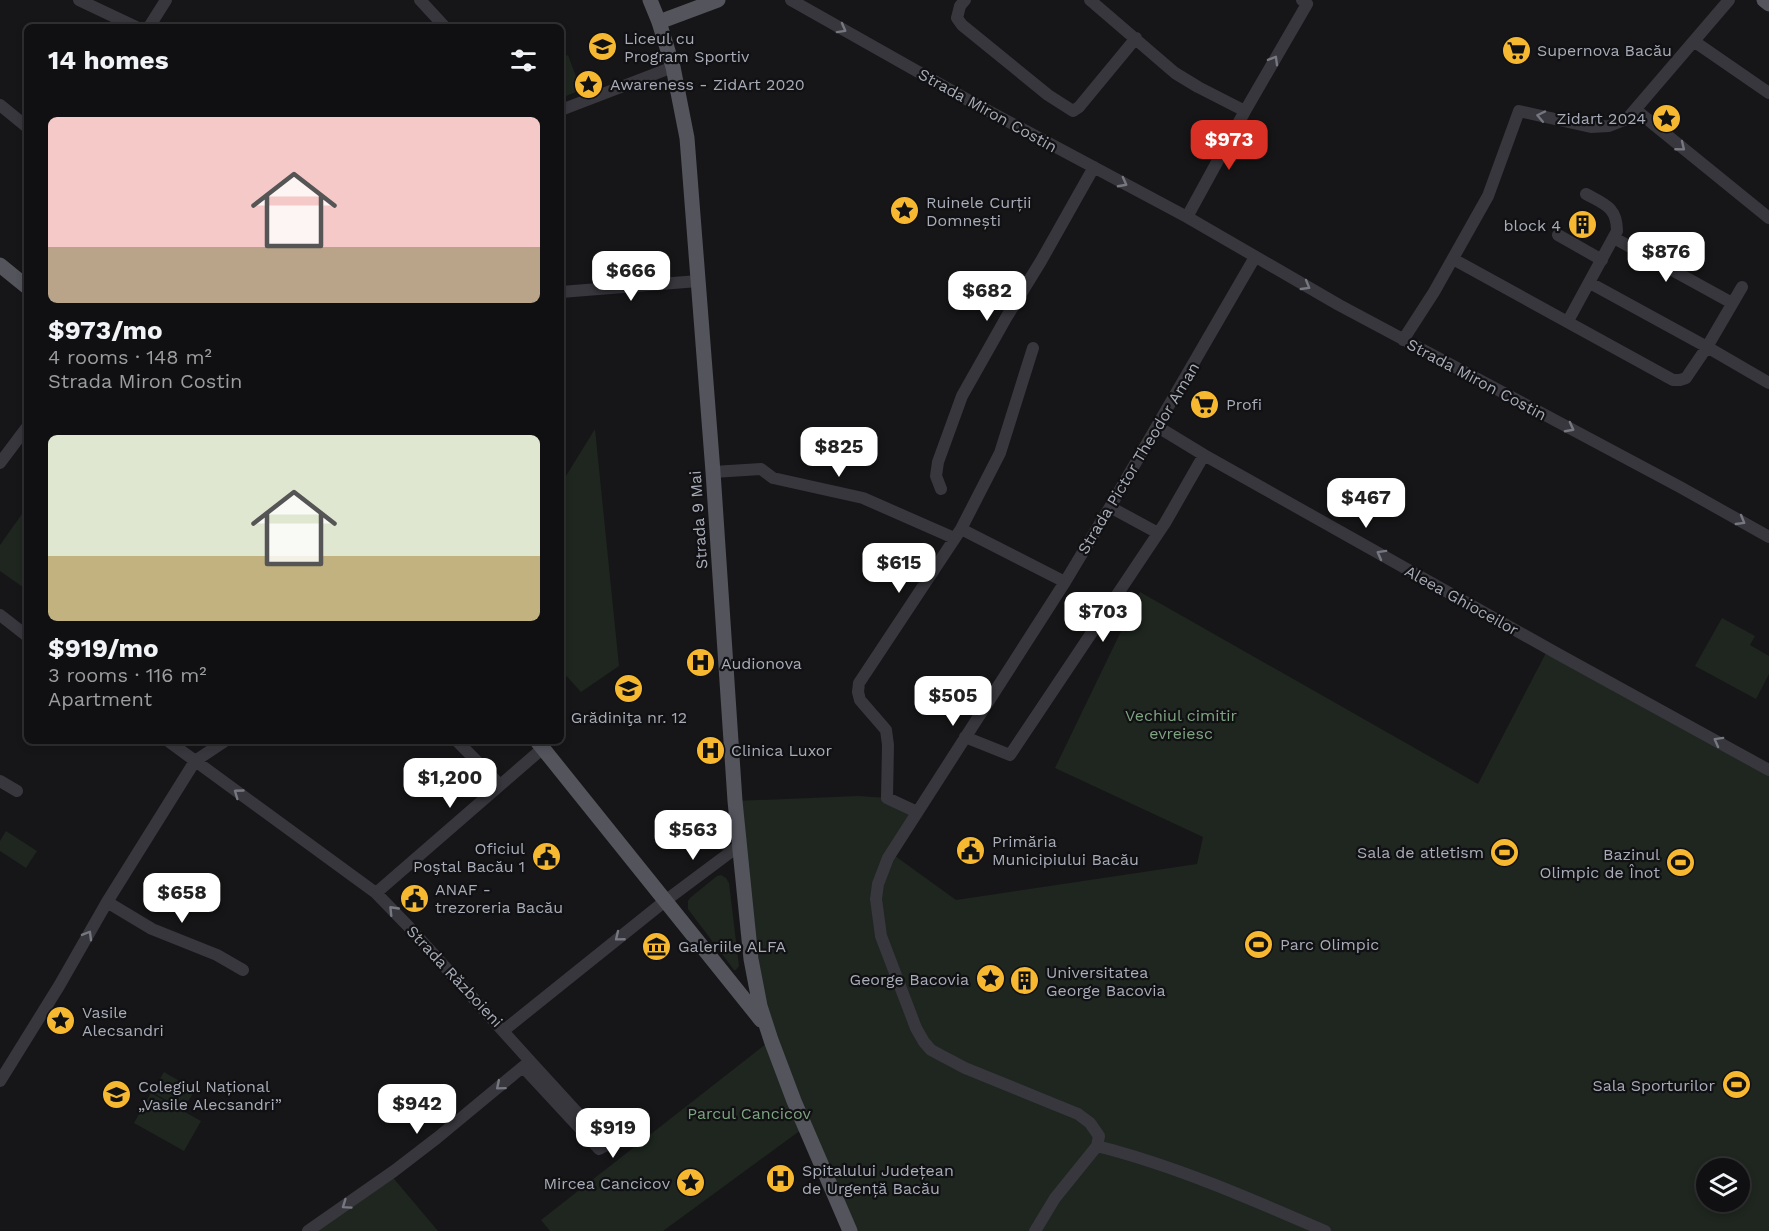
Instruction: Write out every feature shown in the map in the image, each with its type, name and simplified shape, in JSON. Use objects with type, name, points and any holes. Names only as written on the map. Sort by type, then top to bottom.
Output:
[{"type":"main road","name":"Strada 9 Mai","points":[[650,0],[673,67],[687,138],[734,781],[751,959],[768,1034]]},
{"type":"main road","points":[[659,22],[718,0]]},
{"type":"main road","points":[[1764,0],[1769,4]]},
{"type":"main road","points":[[0,265],[24,285]]},
{"type":"main road","points":[[540,744],[768,1034],[850,1231]]},
{"type":"street","points":[[78,0],[130,24]]},
{"type":"street","points":[[151,24],[166,0]]},
{"type":"street","points":[[420,0],[442,24]]},
{"type":"street","name":"Strada Miron Costin","points":[[791,0],[968,100],[1186,217],[1403,340],[1680,487],[1769,537]]},
{"type":"street","points":[[965,0],[960,6],[957,18],[962,25],[1048,95],[1073,111],[1079,107],[1136,38]]},
{"type":"street","points":[[1090,0],[1181,77],[1245,111]]},
{"type":"street","points":[[1186,217],[1307,4],[1302,0]]},
{"type":"street","points":[[1403,340],[1453,259],[1488,196],[1519,111],[1591,127],[1609,126],[1628,119],[1729,0]]},
{"type":"street","points":[[1695,42],[1769,93]]},
{"type":"street","points":[[564,109],[673,67]]},
{"type":"street","points":[[0,105],[24,125]]},
{"type":"street","points":[[1636,110],[1769,218]]},
{"type":"street","points":[[941,489],[936,476],[938,462],[962,396],[1094,167]]},
{"type":"street","points":[[1568,321],[1617,231],[1615,214],[1586,194]]},
{"type":"street","points":[[1558,235],[1602,260]]},
{"type":"street","points":[[1614,238],[1732,303]]},
{"type":"street","name":"Strada Pictor Theodor Aman","points":[[1097,1146],[1099,1136],[1090,1123],[1078,1114],[942,1057],[931,1050],[916,1028],[881,936],[876,899],[878,884],[888,858],[1065,582],[1158,427],[1255,257]]},
{"type":"street","points":[[1453,259],[1672,380],[1686,378],[1743,287]]},
{"type":"street","points":[[564,292],[698,281]]},
{"type":"street","points":[[1590,282],[1769,383]]},
{"type":"street","points":[[917,812],[887,798],[886,730],[860,700],[859,683],[958,533],[1000,453],[1033,348]]},
{"type":"street","name":"Aleea Ghioceilor","points":[[1158,427],[1558,654],[1769,770]]},
{"type":"street","points":[[0,463],[24,431]]},
{"type":"street","points":[[965,737],[1010,755],[1158,534],[1204,455]]},
{"type":"street","points":[[713,472],[762,469],[773,478],[863,498],[958,533],[1065,582]]},
{"type":"street","points":[[1110,507],[1158,534]]},
{"type":"street","points":[[0,615],[24,634]]},
{"type":"street","name":"Strada Războieni","points":[[172,744],[376,893],[504,1031],[665,901],[740,845]]},
{"type":"street","points":[[0,1081],[195,761],[220,744]]},
{"type":"street","points":[[460,744],[500,785]]},
{"type":"street","points":[[376,893],[500,785],[540,744]]},
{"type":"street","points":[[0,781],[17,791]]},
{"type":"street","points":[[107,902],[152,929],[217,955],[243,970]]},
{"type":"street","points":[[504,1031],[527,1064],[599,1149],[605,1146],[606,1144],[527,1064]]},
{"type":"street","points":[[308,1231],[403,1165],[527,1064]]},
{"type":"street","points":[[1035,1231],[1055,1198],[1097,1146],[1207,1181],[1325,1231]]},
{"type":"green space","points":[[568,55],[581,90],[564,97],[564,57]]},
{"type":"green space","points":[[595,429],[619,666],[581,692],[564,673],[564,479]]},
{"type":"green space","points":[[24,511],[24,588],[0,571],[0,545]]},
{"type":"green space","name":"Parc Olimpic","points":[[1140,592],[1478,784],[1548,649],[1769,770],[1769,1231],[850,1231],[805,1127],[663,1231],[550,1231],[541,1220],[771,1040],[735,801],[859,796],[887,798],[917,812],[891,853],[956,900],[1197,864],[1203,837],[1055,768]]},
{"type":"green space","points":[[1722,618],[1755,636],[1750,645],[1769,656],[1769,674],[1756,699],[1695,666]]},
{"type":"green space","points":[[6,831],[37,851],[26,868],[0,851],[0,841]]},
{"type":"green space","points":[[721,875],[729,883],[739,966],[736,970],[688,909],[690,898]]},
{"type":"green space","points":[[164,1072],[195,1090],[183,1110],[152,1092]]},
{"type":"green space","points":[[151,1093],[201,1121],[184,1151],[134,1123]]},
{"type":"green space","points":[[390,1174],[438,1231],[308,1231]]},
{"type":"place","name":"Liceul cu Program Sportiv","points":[[603,47]]},
{"type":"place","name":"Supernova Bacău","points":[[1516,50]]},
{"type":"place","name":"Awareness - ZidArt 2020","points":[[589,84]]},
{"type":"place","name":"Zidart 2024","points":[[1667,118]]},
{"type":"place","name":"Ruinele Curții Domnești","points":[[905,211]]},
{"type":"place","name":"block 4","points":[[1582,225]]},
{"type":"place","name":"Profi","points":[[1205,404]]},
{"type":"place","name":"Audionova","points":[[700,663]]},
{"type":"place","name":"Grădiniţa nr. 12","points":[[629,689]]},
{"type":"place","name":"Clinica Luxor","points":[[710,750]]},
{"type":"place","name":"Primăria Municipiului Bacău","points":[[971,850]]},
{"type":"place","name":"Sala de atletism","points":[[1505,852]]},
{"type":"place","name":"Oficiul Poştal Bacău 1","points":[[546,857]]},
{"type":"place","name":"Bazinul Olimpic de Înot","points":[[1681,863]]},
{"type":"place","name":"ANAF - trezoreria Bacău","points":[[414,898]]},
{"type":"place","name":"Parc Olimpic","points":[[1259,944]]},
{"type":"place","name":"Galeriile ALFA","points":[[657,946]]},
{"type":"place","name":"George Bacovia","points":[[990,979]]},
{"type":"place","name":"Universitatea George Bacovia","points":[[1025,981]]},
{"type":"place","name":"Vasile Alecsandri","points":[[61,1021]]},
{"type":"place","name":"Sala Sporturilor","points":[[1736,1085]]},
{"type":"place","name":"Colegiul Național „Vasile Alecsandri”","points":[[117,1095]]},
{"type":"place","name":"Spitalului Județean de Urgență Bacău","points":[[781,1179]]},
{"type":"place","name":"Mircea Cancicov","points":[[691,1183]]},
{"type":"park label","name":"Vechiul cimitir evreiesc","points":[[1181,724]]},
{"type":"park label","name":"Parcul Cancicov","points":[[749,1113]]}]
